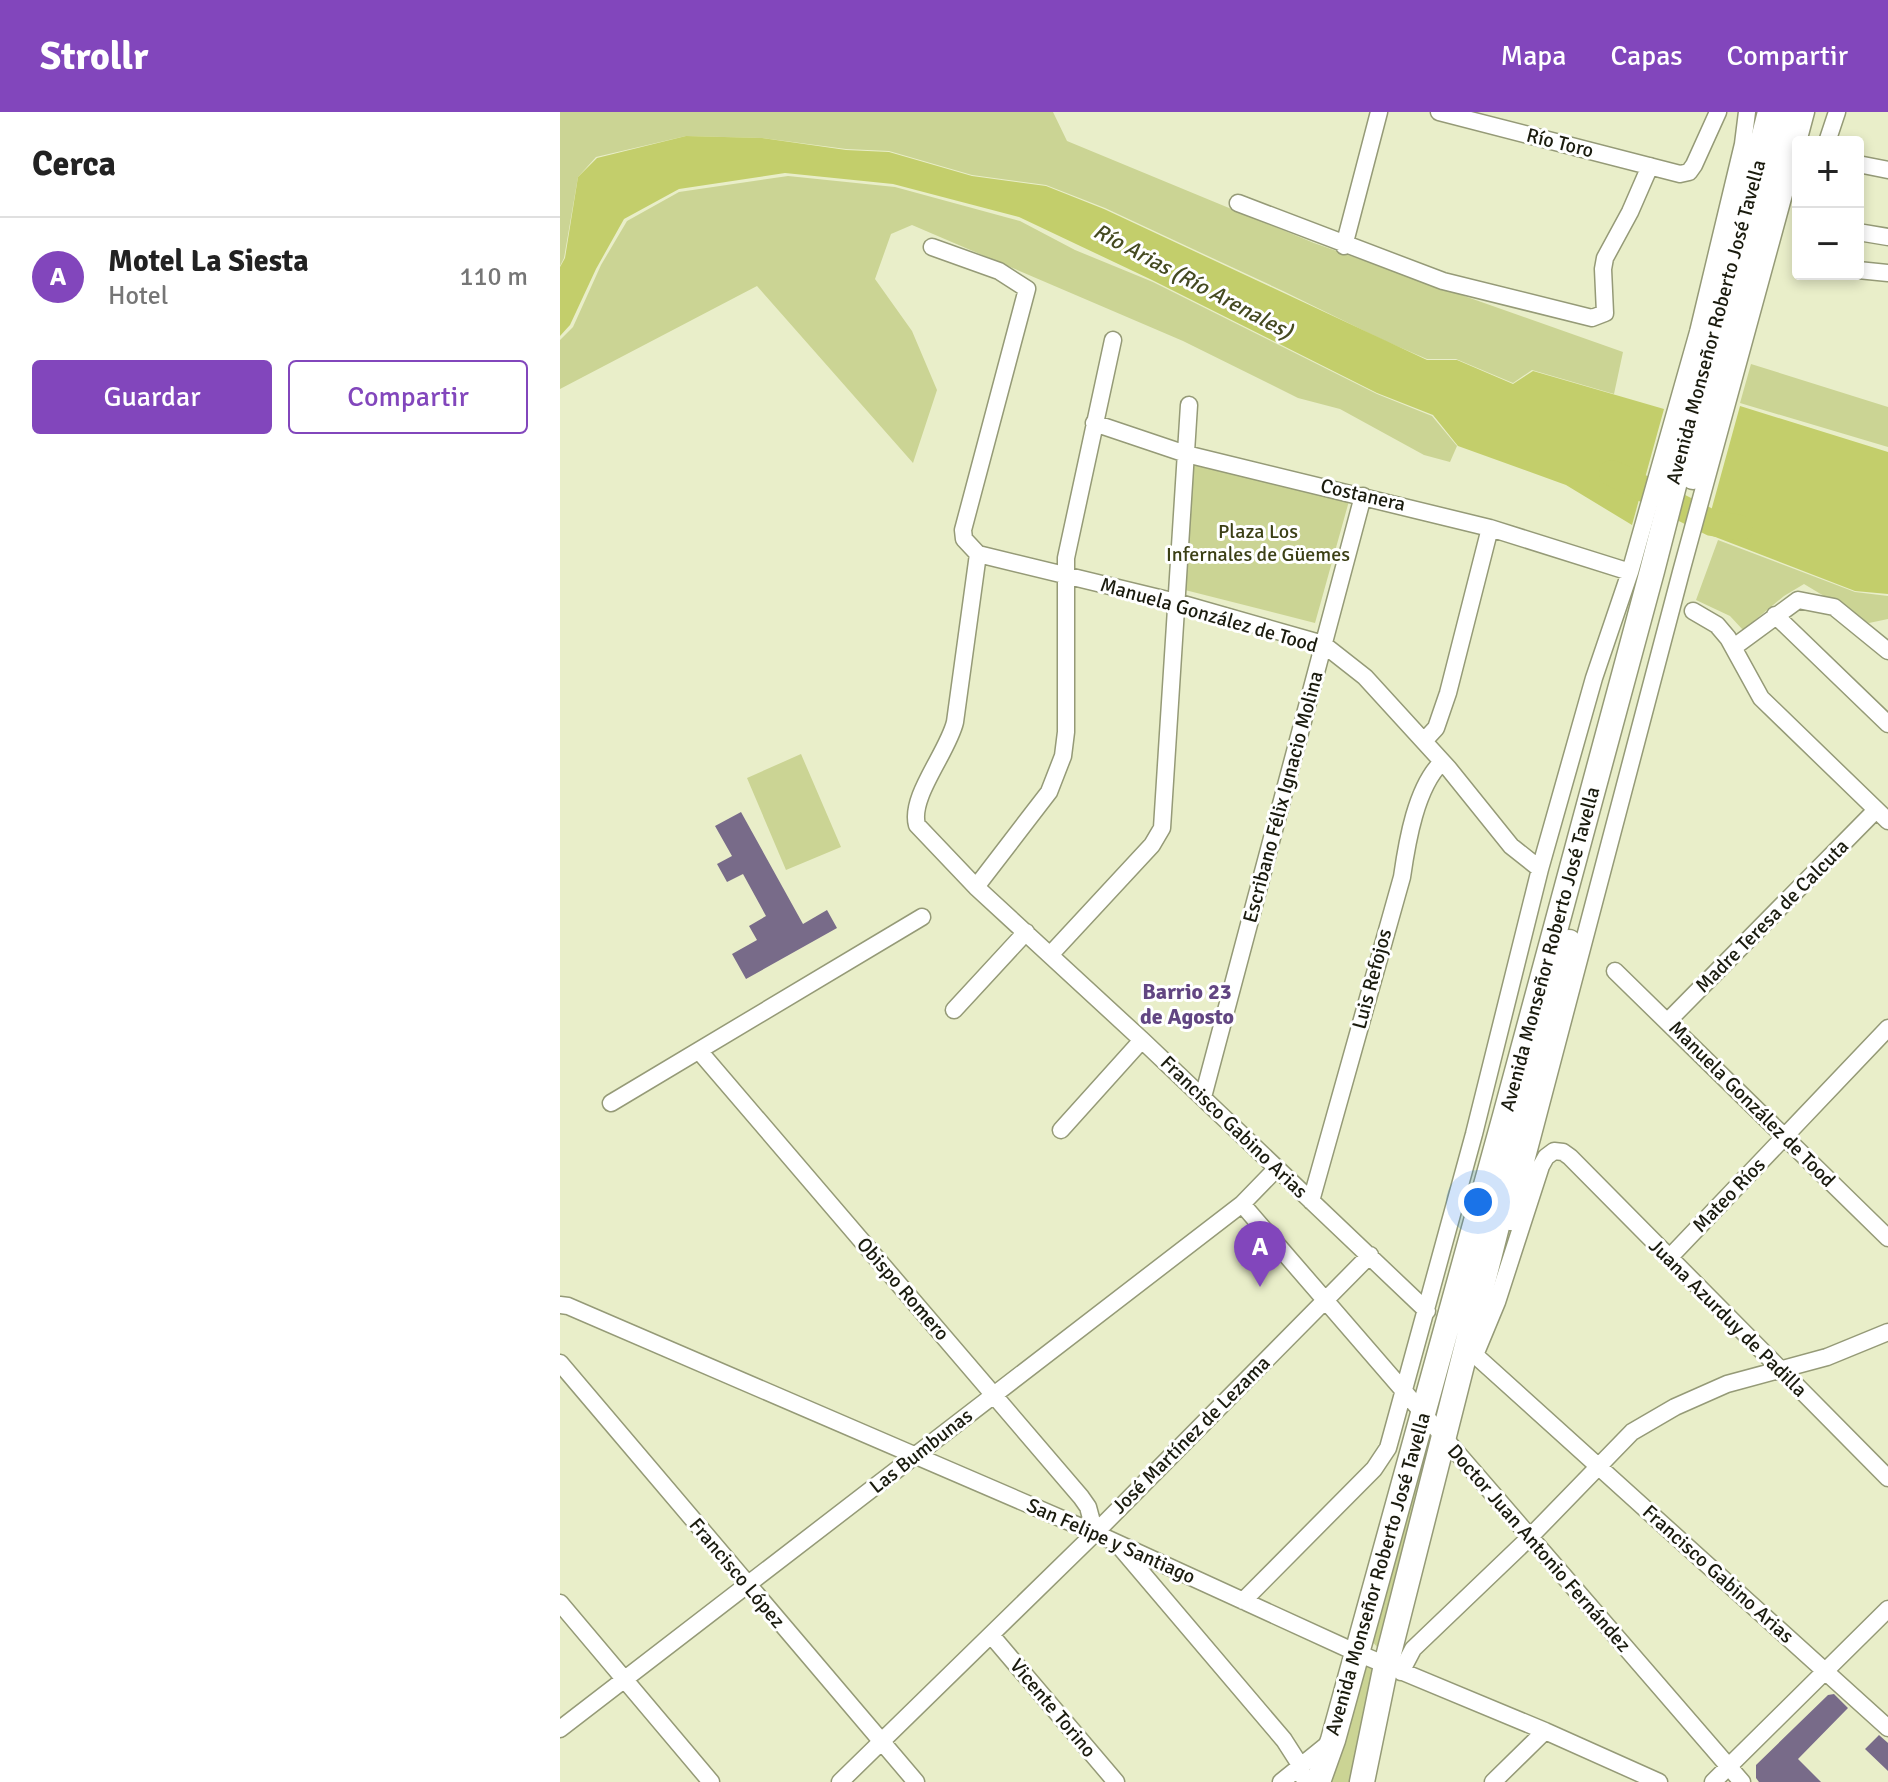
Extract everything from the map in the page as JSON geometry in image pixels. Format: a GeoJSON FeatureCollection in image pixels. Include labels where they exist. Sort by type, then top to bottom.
{"type":"FeatureCollection","features":[{"type":"Feature","properties":{"kind":"highway","name":"Avenida Monseñor Roberto José Tavella"},"geometry":{"type":"LineString","coordinates":[[1720,339],[1770,112]]}},
{"type":"Feature","properties":{"kind":"highway","name":"Avenida Monseñor Roberto José Tavella"},"geometry":{"type":"LineString","coordinates":[[1318,1782],[1333,1740],[1720,339],[1788,112]]}},
{"type":"Feature","properties":{"kind":"highway","name":"Avenida Monseñor Roberto José Tavella"},"geometry":{"type":"LineString","coordinates":[[1362,1782],[1394,1668],[1443,1438],[1658,572]]}},
{"type":"Feature","properties":{"kind":"street"},"geometry":{"type":"LineString","coordinates":[[1344,246],[1379,112]]}},
{"type":"Feature","properties":{"kind":"street","name":"Río Toro"},"geometry":{"type":"LineString","coordinates":[[1439,112],[1680,174],[1689,172],[1694,165],[1718,112]]}},
{"type":"Feature","properties":{"kind":"street"},"geometry":{"type":"LineString","coordinates":[[1720,339],[1747,112]]}},
{"type":"Feature","properties":{"kind":"street"},"geometry":{"type":"LineString","coordinates":[[1800,136],[1806,112]]}},
{"type":"Feature","properties":{"kind":"street"},"geometry":{"type":"LineString","coordinates":[[1829,136],[1837,112]]}},
{"type":"Feature","properties":{"kind":"street"},"geometry":{"type":"LineString","coordinates":[[1443,1438],[1475,1355],[1658,572],[1720,339],[1792,157]]}},
{"type":"Feature","properties":{"kind":"street"},"geometry":{"type":"LineString","coordinates":[[1864,165],[1888,170]]}},
{"type":"Feature","properties":{"kind":"street"},"geometry":{"type":"LineString","coordinates":[[1238,203],[1344,246],[1473,291],[1592,318],[1605,313],[1605,258],[1650,166]]}},
{"type":"Feature","properties":{"kind":"street"},"geometry":{"type":"LineString","coordinates":[[1864,233],[1888,237]]}},
{"type":"Feature","properties":{"kind":"street"},"geometry":{"type":"LineString","coordinates":[[932,247],[999,271],[1027,289],[963,530],[964,539],[978,554]]}},
{"type":"Feature","properties":{"kind":"street"},"geometry":{"type":"LineString","coordinates":[[1864,271],[1888,273]]}},
{"type":"Feature","properties":{"kind":"street"},"geometry":{"type":"LineString","coordinates":[[976,887],[1049,792],[1063,756],[1066,732],[1066,558],[1113,340]]}},
{"type":"Feature","properties":{"kind":"street"},"geometry":{"type":"LineString","coordinates":[[1050,955],[1152,845],[1162,828],[1189,405]]}},
{"type":"Feature","properties":{"kind":"street","name":"Costanera"},"geometry":{"type":"LineString","coordinates":[[1094,423],[1186,454],[1658,572]]}},
{"type":"Feature","properties":{"kind":"street","name":"Escribano Félix Ignacio Molina"},"geometry":{"type":"LineString","coordinates":[[1203,1097],[1363,496]]}},
{"type":"Feature","properties":{"kind":"street"},"geometry":{"type":"LineString","coordinates":[[1424,741],[1436,728],[1448,693],[1490,528]]}},
{"type":"Feature","properties":{"kind":"street","name":"Manuela González de Tood"},"geometry":{"type":"LineString","coordinates":[[978,554],[1176,602],[1323,644],[1365,677],[1424,741],[1511,846],[1540,869]]}},
{"type":"Feature","properties":{"kind":"street","name":"Francisco Gabino Arias"},"geometry":{"type":"LineString","coordinates":[[978,554],[952,733],[916,805],[915,820],[921,832],[1427,1311]]}},
{"type":"Feature","properties":{"kind":"street"},"geometry":{"type":"LineString","coordinates":[[1243,1601],[1382,1460],[1388,1448],[1402,1390],[1427,1311],[1540,869],[1594,678],[1658,572]]}},
{"type":"Feature","properties":{"kind":"street"},"geometry":{"type":"LineString","coordinates":[[1734,647],[1798,600],[1834,607],[1888,651]]}},
{"type":"Feature","properties":{"kind":"street"},"geometry":{"type":"LineString","coordinates":[[1693,611],[1717,625],[1734,647],[1761,698],[1882,816]]}},
{"type":"Feature","properties":{"kind":"street"},"geometry":{"type":"LineString","coordinates":[[1775,615],[1888,724]]}},
{"type":"Feature","properties":{"kind":"street","name":"Luis Refojos"},"geometry":{"type":"LineString","coordinates":[[1311,1201],[1402,877],[1407,841],[1431,772],[1442,762]]}},
{"type":"Feature","properties":{"kind":"street","name":"Madre Teresa de Calcuta"},"geometry":{"type":"LineString","coordinates":[[1668,1021],[1882,816]]}},
{"type":"Feature","properties":{"kind":"street"},"geometry":{"type":"LineString","coordinates":[[611,1103],[922,917]]}},
{"type":"Feature","properties":{"kind":"street"},"geometry":{"type":"LineString","coordinates":[[954,1010],[1026,932]]}},
{"type":"Feature","properties":{"kind":"street","name":"Manuela González de Tood"},"geometry":{"type":"LineString","coordinates":[[1615,971],[1888,1238]]}},
{"type":"Feature","properties":{"kind":"street","name":"Mateo Ríos"},"geometry":{"type":"LineString","coordinates":[[1669,1258],[1888,1028]]}},
{"type":"Feature","properties":{"kind":"street"},"geometry":{"type":"LineString","coordinates":[[1061,1130],[1142,1040]]}},
{"type":"Feature","properties":{"kind":"street","name":"Obispo Romero"},"geometry":{"type":"LineString","coordinates":[[700,1052],[1081,1497],[1088,1507],[1095,1533]]}},
{"type":"Feature","properties":{"kind":"street","name":"Juana Azurduy de Padilla"},"geometry":{"type":"LineString","coordinates":[[1475,1355],[1497,1302],[1541,1166],[1554,1151],[1563,1152],[1888,1478]]}},
{"type":"Feature","properties":{"kind":"street","name":"Las Bumbunas"},"geometry":{"type":"LineString","coordinates":[[560,1729],[1242,1204],[1277,1168]]}},
{"type":"Feature","properties":{"kind":"street","name":"Doctor Juan Antonio Fernández"},"geometry":{"type":"LineString","coordinates":[[1242,1204],[1742,1782]]}},
{"type":"Feature","properties":{"kind":"street","name":"José Martínez de Lezama"},"geometry":{"type":"LineString","coordinates":[[840,1782],[1095,1533],[1370,1255]]}},
{"type":"Feature","properties":{"kind":"street","name":"San Felipe y Santiago"},"geometry":{"type":"LineString","coordinates":[[560,1305],[1117,1542],[1355,1652],[1659,1782]]}},
{"type":"Feature","properties":{"kind":"street"},"geometry":{"type":"LineString","coordinates":[[1394,1668],[1529,1538],[1632,1432],[1675,1407],[1727,1384],[1827,1357],[1888,1332]]}},
{"type":"Feature","properties":{"kind":"street","name":"Francisco Gabino Arias"},"geometry":{"type":"LineString","coordinates":[[1475,1355],[1888,1728]]}},
{"type":"Feature","properties":{"kind":"street","name":"Francisco López"},"geometry":{"type":"LineString","coordinates":[[560,1363],[916,1782]]}},
{"type":"Feature","properties":{"kind":"street"},"geometry":{"type":"LineString","coordinates":[[1117,1542],[1284,1740],[1300,1765],[1305,1782]]}},
{"type":"Feature","properties":{"kind":"street"},"geometry":{"type":"LineString","coordinates":[[560,1603],[711,1782]]}},
{"type":"Feature","properties":{"kind":"street"},"geometry":{"type":"LineString","coordinates":[[1713,1782],[1888,1609]]}},
{"type":"Feature","properties":{"kind":"street","name":"Vicente Torino"},"geometry":{"type":"LineString","coordinates":[[991,1635],[1116,1782]]}},
{"type":"Feature","properties":{"kind":"street"},"geometry":{"type":"LineString","coordinates":[[1493,1782],[1545,1731]]}},
{"type":"Feature","properties":{"kind":"street"},"geometry":{"type":"LineString","coordinates":[[1281,1782],[1333,1740]]}},
{"type":"Feature","properties":{"kind":"green space"},"geometry":{"type":"Polygon","coordinates":[[[560,112],[1053,112],[1067,141],[1314,243],[1623,352],[1614,394],[1532,370],[1513,383],[1456,359],[1427,359],[1105,208],[1046,185],[972,175],[889,151],[762,138],[686,136],[596,157],[578,177],[560,266],[560,112]]]}},
{"type":"Feature","properties":{"kind":"green space"},"geometry":{"type":"Polygon","coordinates":[[[788,176],[895,187],[1020,221],[1075,250],[1153,282],[1377,394],[1432,416],[1457,446],[1450,462],[1424,455],[1340,409],[1298,398],[1183,341],[912,225],[891,234],[875,279],[912,331],[937,390],[913,463],[757,286],[560,389],[560,340],[573,327],[601,265],[627,221],[679,192],[788,176]]]}},
{"type":"Feature","properties":{"kind":"green space"},"geometry":{"type":"Polygon","coordinates":[[[1751,364],[1888,407],[1888,447],[1740,403],[1751,364]]]}},
{"type":"Feature","properties":{"kind":"green space","name":"Plaza Los Infernales de Güemes"},"geometry":{"type":"Polygon","coordinates":[[[1194,459],[1349,501],[1315,623],[1185,590],[1194,459]]]}},
{"type":"Feature","properties":{"kind":"green space"},"geometry":{"type":"Polygon","coordinates":[[[1718,540],[1855,592],[1888,596],[1888,619],[1869,623],[1804,584],[1784,596],[1743,630],[1730,616],[1696,600],[1718,540]]]}},
{"type":"Feature","properties":{"kind":"green space"},"geometry":{"type":"Polygon","coordinates":[[[801,754],[841,847],[786,870],[747,778],[801,754]]]}},
{"type":"Feature","properties":{"kind":"green space"},"geometry":{"type":"Polygon","coordinates":[[[1425,1441],[1432,1441],[1380,1648],[1372,1641],[1425,1441]]]}},
{"type":"Feature","properties":{"kind":"green space"},"geometry":{"type":"Polygon","coordinates":[[[1366,1661],[1378,1664],[1354,1782],[1330,1782],[1366,1661]]]}},
{"type":"Feature","properties":{"kind":"water"},"geometry":{"type":"Polygon","coordinates":[[[686,136],[762,138],[846,150],[889,152],[972,176],[1046,186],[1104,209],[1427,360],[1457,360],[1513,384],[1533,371],[1664,409],[1632,525],[1566,485],[1458,446],[1433,415],[1377,393],[1019,217],[893,184],[785,173],[679,189],[624,219],[570,325],[560,336],[560,267],[565,258],[578,177],[597,158],[686,136]]]}},
{"type":"Feature","properties":{"kind":"water"},"geometry":{"type":"Polygon","coordinates":[[[1740,406],[1888,452],[1888,594],[1855,591],[1705,533],[1740,406]]]}},
{"type":"Feature","properties":{"kind":"building"},"geometry":{"type":"Polygon","coordinates":[[[741,812],[803,924],[827,910],[837,928],[746,979],[732,954],[757,940],[749,926],[766,916],[743,874],[727,882],[717,864],[732,856],[715,826],[741,812]]]}},
{"type":"Feature","properties":{"kind":"building"},"geometry":{"type":"Polygon","coordinates":[[[1834,1694],[1848,1708],[1798,1759],[1821,1782],[1759,1782],[1756,1765],[1828,1695],[1834,1694]]]}},
{"type":"Feature","properties":{"kind":"building"},"geometry":{"type":"Polygon","coordinates":[[[1879,1735],[1888,1743],[1888,1771],[1865,1749],[1879,1735]]]}},
{"type":"Feature","properties":{"kind":"waterway","name":"Río Arias (Río Arenales)"},"geometry":{"type":"LineString","coordinates":[[1612,473],[1712,523],[1740,528]]}},
{"type":"Feature","properties":{"kind":"place","name":"Motel La Siesta"},"geometry":{"type":"Point","coordinates":[1260,1287]}},
{"type":"Feature","properties":{"kind":"district","name":"Barrio 23 de Agosto"},"geometry":{"type":"Point","coordinates":[1187,1004]}}]}
